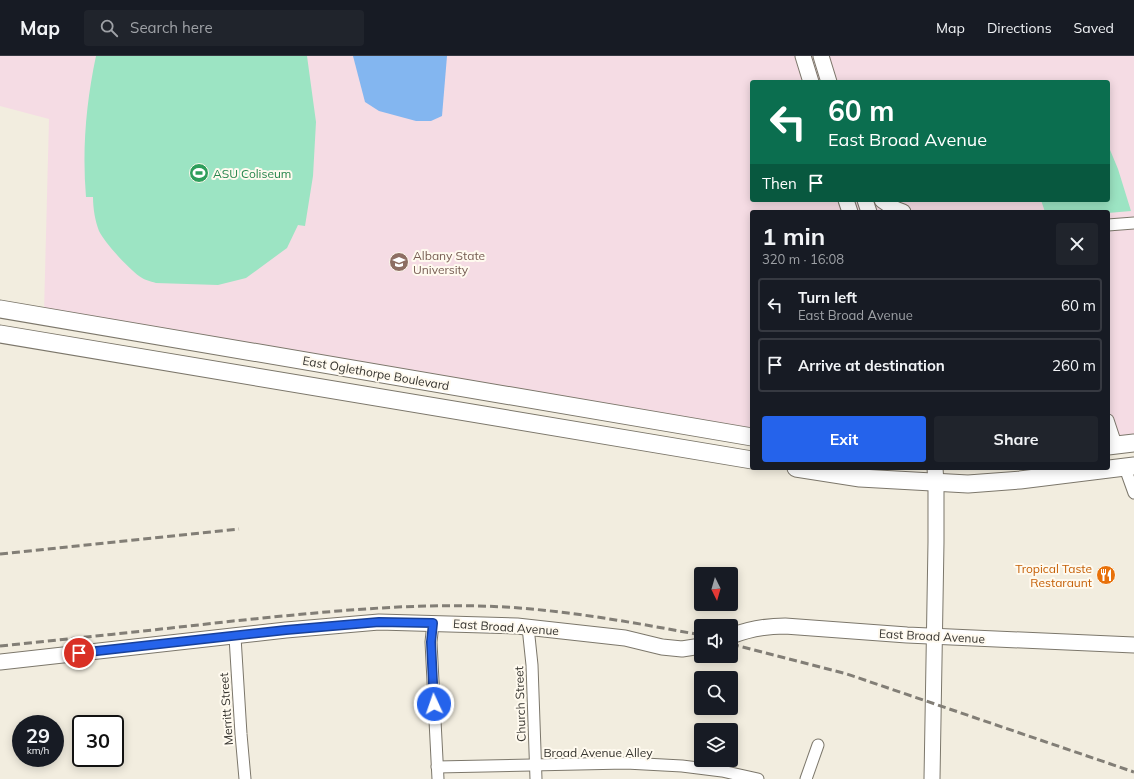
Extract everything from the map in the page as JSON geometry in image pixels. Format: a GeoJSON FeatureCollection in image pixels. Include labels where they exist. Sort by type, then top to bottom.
{"type":"FeatureCollection","features":[{"type":"Feature","properties":{"kind":"main road"},"geometry":{"type":"LineString","coordinates":[[803,56],[810,80]]}},
{"type":"Feature","properties":{"kind":"main road"},"geometry":{"type":"LineString","coordinates":[[821,56],[828,80]]}},
{"type":"Feature","properties":{"kind":"main road"},"geometry":{"type":"LineString","coordinates":[[885,202],[891,207],[899,210]]}},
{"type":"Feature","properties":{"kind":"main road","name":"East Oglethorpe Boulevard"},"geometry":{"type":"LineString","coordinates":[[0,310],[388,374],[554,404],[750,437]]}},
{"type":"Feature","properties":{"kind":"main road","name":"East Oglethorpe Boulevard"},"geometry":{"type":"LineString","coordinates":[[0,334],[750,460]]}},
{"type":"Feature","properties":{"kind":"main road"},"geometry":{"type":"LineString","coordinates":[[1112,445],[1134,443]]}},
{"type":"Feature","properties":{"kind":"main road"},"geometry":{"type":"LineString","coordinates":[[1110,466],[1131,463]]}},
{"type":"Feature","properties":{"kind":"main road"},"geometry":{"type":"LineString","coordinates":[[809,470],[860,478],[936,476],[968,484],[997,482],[1082,470]]}},
{"type":"Feature","properties":{"kind":"main road"},"geometry":{"type":"LineString","coordinates":[[932,779],[936,476]]}},
{"type":"Feature","properties":{"kind":"main road","name":"East Broad Avenue"},"geometry":{"type":"LineString","coordinates":[[0,662],[286,630],[379,622],[528,627],[625,638],[662,647],[682,649],[694,647]]}},
{"type":"Feature","properties":{"kind":"main road","name":"East Broad Avenue"},"geometry":{"type":"LineString","coordinates":[[738,633],[749,629],[769,626],[785,626],[934,637],[1134,645]]}},
{"type":"Feature","properties":{"kind":"street"},"geometry":{"type":"LineString","coordinates":[[1110,225],[1134,223]]}},
{"type":"Feature","properties":{"kind":"street"},"geometry":{"type":"LineString","coordinates":[[1110,432],[1112,445]]}},
{"type":"Feature","properties":{"kind":"street"},"geometry":{"type":"LineString","coordinates":[[1131,463],[1134,493]]}},
{"type":"Feature","properties":{"kind":"street"},"geometry":{"type":"LineString","coordinates":[[433,623],[431,642],[438,779]]}},
{"type":"Feature","properties":{"kind":"street","name":"Church Street"},"geometry":{"type":"LineString","coordinates":[[528,627],[532,665],[536,779]]}},
{"type":"Feature","properties":{"kind":"street","name":"Merritt Street"},"geometry":{"type":"LineString","coordinates":[[234,637],[245,779]]}},
{"type":"Feature","properties":{"kind":"street"},"geometry":{"type":"LineString","coordinates":[[806,779],[818,745]]}},
{"type":"Feature","properties":{"kind":"street","name":"Broad Avenue Alley"},"geometry":{"type":"LineString","coordinates":[[437,767],[626,763],[682,766],[722,771],[758,779]]}},
{"type":"Feature","properties":{"kind":"shaded area","name":"Albany State University"},"geometry":{"type":"Polygon","coordinates":[[[0,56],[1134,56],[1134,438],[1110,441],[1110,210],[750,210],[750,435],[44,312],[49,119],[0,106],[0,56]]]}},
{"type":"Feature","properties":{"kind":"green space","name":"ASU Coliseum"},"geometry":{"type":"Polygon","coordinates":[[[96,56],[307,56],[316,122],[313,176],[305,226],[298,225],[287,248],[246,278],[218,285],[156,283],[141,277],[123,261],[106,242],[99,231],[94,214],[93,197],[86,197],[84,162],[87,109],[96,56]]]}},
{"type":"Feature","properties":{"kind":"green space"},"geometry":{"type":"Polygon","coordinates":[[[1110,150],[1118,169],[1131,211],[1110,213],[1110,210],[1044,210],[1042,202],[1110,202],[1110,150]]]}},
{"type":"Feature","properties":{"kind":"water"},"geometry":{"type":"Polygon","coordinates":[[[353,56],[447,56],[442,116],[431,121],[416,121],[379,111],[365,102],[353,56]]]}},
{"type":"Feature","properties":{"kind":"railway"},"geometry":{"type":"LineString","coordinates":[[0,554],[239,529]]}},
{"type":"Feature","properties":{"kind":"railway"},"geometry":{"type":"LineString","coordinates":[[0,646],[301,614],[436,606],[505,607],[554,611],[694,634]]}},
{"type":"Feature","properties":{"kind":"railway"},"geometry":{"type":"LineString","coordinates":[[738,646],[847,674],[1134,772]]}},
{"type":"Feature","properties":{"kind":"place","name":"ASU Coliseum"},"geometry":{"type":"Point","coordinates":[199,173]}},
{"type":"Feature","properties":{"kind":"place","name":"Albany State University"},"geometry":{"type":"Point","coordinates":[399,262]}},
{"type":"Feature","properties":{"kind":"place","name":"Tropical Taste Restaraunt"},"geometry":{"type":"Point","coordinates":[1106,575]}},
{"type":"Feature","properties":{"kind":"route"},"geometry":{"type":"LineString","coordinates":[[79,653],[234,637],[286,630],[379,622],[433,623],[431,642],[434,704]]}}]}
